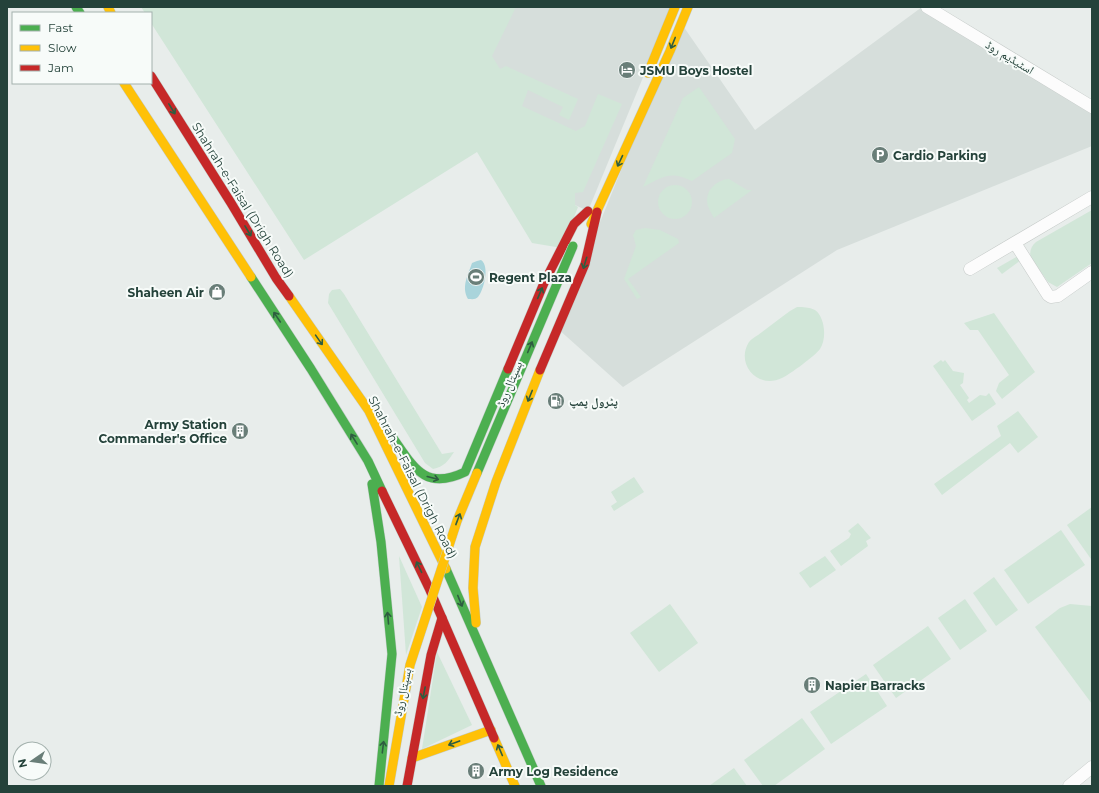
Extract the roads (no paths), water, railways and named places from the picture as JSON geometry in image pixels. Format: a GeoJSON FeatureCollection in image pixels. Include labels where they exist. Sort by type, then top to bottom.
{"type":"FeatureCollection","features":[{"type":"Feature","properties":{"kind":"main road"},"geometry":{"type":"LineString","coordinates":[[643,84],[675,7]]}},
{"type":"Feature","properties":{"kind":"main road","name":"ہسپتال روڈ"},"geometry":{"type":"LineString","coordinates":[[389,786],[410,665],[457,521],[486,450],[592,211],[670,51],[688,7]]}},
{"type":"Feature","properties":{"kind":"main road","name":"Shahrah-e-Faisal (Drigh Road)"},"geometry":{"type":"LineString","coordinates":[[152,78],[276,278],[369,411],[457,592],[479,646],[541,786]]}},
{"type":"Feature","properties":{"kind":"main road"},"geometry":{"type":"LineString","coordinates":[[125,84],[311,369],[368,461],[442,618],[515,786]]}},
{"type":"Feature","properties":{"kind":"main road","name":"ہسپتال روڈ"},"geometry":{"type":"LineString","coordinates":[[592,211],[606,169]]}},
{"type":"Feature","properties":{"kind":"main road"},"geometry":{"type":"LineString","coordinates":[[369,411],[388,428],[406,457],[422,475],[437,480],[455,477],[465,472],[544,283],[574,224],[592,211]]}},
{"type":"Feature","properties":{"kind":"main road"},"geometry":{"type":"LineString","coordinates":[[479,646],[473,588],[475,547],[496,482],[557,328],[585,264],[592,211]]}},
{"type":"Feature","properties":{"kind":"main road","name":"ہسپتال روڈ"},"geometry":{"type":"LineString","coordinates":[[396,786],[416,676],[452,558],[577,246]]}},
{"type":"Feature","properties":{"kind":"main road"},"geometry":{"type":"LineString","coordinates":[[368,461],[381,542],[392,654],[398,663],[379,786]]}},
{"type":"Feature","properties":{"kind":"main road"},"geometry":{"type":"LineString","coordinates":[[407,786],[431,655],[442,618]]}},
{"type":"Feature","properties":{"kind":"main road"},"geometry":{"type":"LineString","coordinates":[[398,663],[431,655]]}},
{"type":"Feature","properties":{"kind":"main road"},"geometry":{"type":"LineString","coordinates":[[412,758],[491,730]]}},
{"type":"Feature","properties":{"kind":"street","name":"اسٹیڈیم روڈ"},"geometry":{"type":"LineString","coordinates":[[927,7],[1092,107]]}},
{"type":"Feature","properties":{"kind":"street"},"geometry":{"type":"LineString","coordinates":[[970,269],[1092,197]]}},
{"type":"Feature","properties":{"kind":"street"},"geometry":{"type":"LineString","coordinates":[[1015,243],[1048,295],[1051,297],[1058,296],[1092,272]]}},
{"type":"Feature","properties":{"kind":"street"},"geometry":{"type":"LineString","coordinates":[[1069,786],[1092,767]]}},
{"type":"Feature","properties":{"kind":"water","name":"Regent Plaza"},"geometry":{"type":"Polygon","coordinates":[[[481,260],[484,263],[486,272],[484,284],[477,298],[468,299],[465,290],[467,276],[472,263],[481,260]]]}},
{"type":"Feature","properties":{"kind":"place","name":"JSMU Boys Hostel"},"geometry":{"type":"Point","coordinates":[627,70]}},
{"type":"Feature","properties":{"kind":"place","name":"Cardio Parking"},"geometry":{"type":"Point","coordinates":[880,155]}},
{"type":"Feature","properties":{"kind":"place","name":"Regent Plaza"},"geometry":{"type":"Point","coordinates":[476,277]}},
{"type":"Feature","properties":{"kind":"place","name":"Shaheen Air"},"geometry":{"type":"Point","coordinates":[217,292]}},
{"type":"Feature","properties":{"kind":"place","name":"پٹرول پمپ"},"geometry":{"type":"Point","coordinates":[556,401]}},
{"type":"Feature","properties":{"kind":"place","name":"Army Station Commander's Office"},"geometry":{"type":"Point","coordinates":[240,431]}},
{"type":"Feature","properties":{"kind":"place","name":"Napier Barracks"},"geometry":{"type":"Point","coordinates":[812,685]}},
{"type":"Feature","properties":{"kind":"place","name":"Army Log Residence"},"geometry":{"type":"Point","coordinates":[476,771]}}]}
